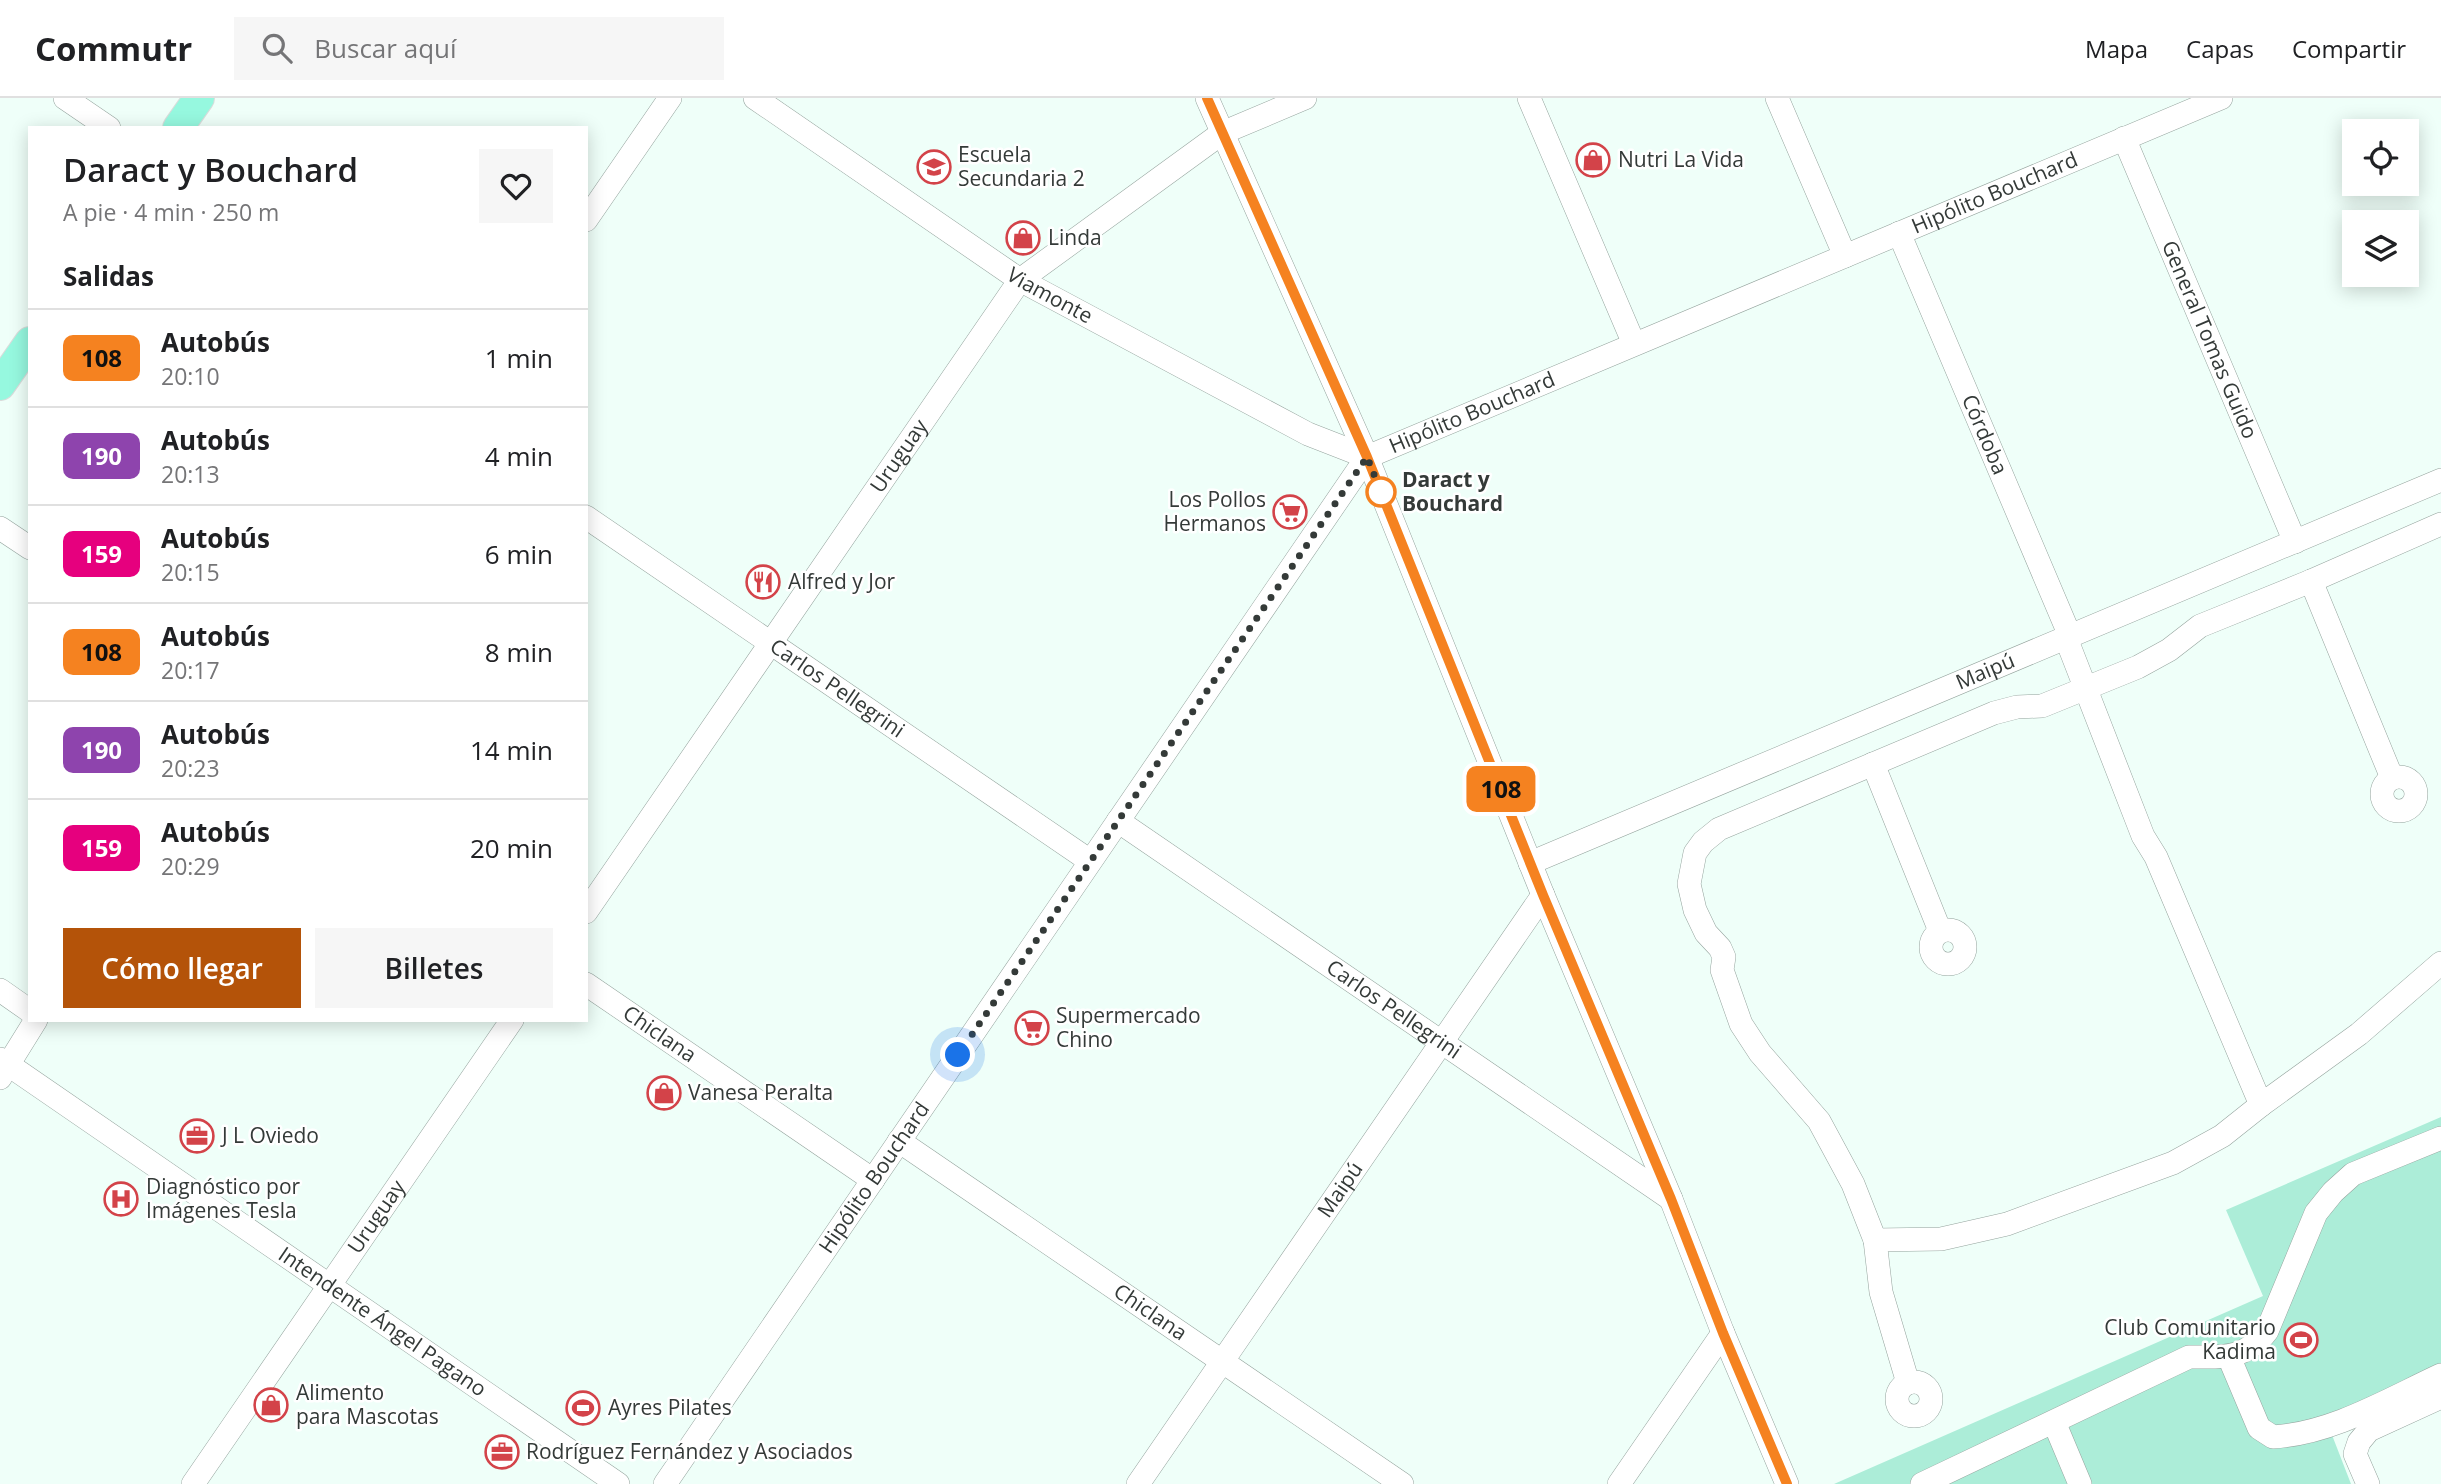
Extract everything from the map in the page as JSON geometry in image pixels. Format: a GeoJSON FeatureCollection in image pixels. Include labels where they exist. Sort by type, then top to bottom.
{"type":"FeatureCollection","features":[{"type":"Feature","properties":{"kind":"main road"},"geometry":{"type":"LineString","coordinates":[[179,126],[199,98]]}},
{"type":"Feature","properties":{"kind":"main road"},"geometry":{"type":"LineString","coordinates":[[0,385],[28,345]]}},
{"type":"Feature","properties":{"kind":"street"},"geometry":{"type":"LineString","coordinates":[[65,98],[106,126]]}},
{"type":"Feature","properties":{"kind":"street"},"geometry":{"type":"LineString","coordinates":[[588,217],[670,98]]}},
{"type":"Feature","properties":{"kind":"street","name":"Viamonte"},"geometry":{"type":"LineString","coordinates":[[755,98],[1020,280],[1308,434],[1367,457]]}},
{"type":"Feature","properties":{"kind":"street"},"geometry":{"type":"LineString","coordinates":[[1207,98],[1367,457],[1543,895],[1787,1484]]}},
{"type":"Feature","properties":{"kind":"street","name":"Uruguay"},"geometry":{"type":"LineString","coordinates":[[588,909],[1020,280],[1222,133],[1305,98]]}},
{"type":"Feature","properties":{"kind":"street"},"geometry":{"type":"LineString","coordinates":[[1529,98],[1634,344]]}},
{"type":"Feature","properties":{"kind":"street"},"geometry":{"type":"LineString","coordinates":[[1777,98],[1844,256]]}},
{"type":"Feature","properties":{"kind":"street","name":"Hipólito Bouchard"},"geometry":{"type":"LineString","coordinates":[[665,1484],[1367,457],[2221,98]]}},
{"type":"Feature","properties":{"kind":"street","name":"General Tomas Guido"},"geometry":{"type":"LineString","coordinates":[[2124,138],[2295,542]]}},
{"type":"Feature","properties":{"kind":"street","name":"Córdoba"},"geometry":{"type":"LineString","coordinates":[[1899,233],[2068,637],[2143,836],[2156,857],[2261,1105]]}},
{"type":"Feature","properties":{"kind":"street","name":"Maipú"},"geometry":{"type":"LineString","coordinates":[[1530,863],[2441,480]]}},
{"type":"Feature","properties":{"kind":"street","name":"Carlos Pellegrini"},"geometry":{"type":"LineString","coordinates":[[588,518],[1090,861]]}},
{"type":"Feature","properties":{"kind":"street"},"geometry":{"type":"LineString","coordinates":[[1908,1382],[1881,1292],[1875,1240],[1853,1184],[1819,1121],[1760,1053],[1741,1024],[1722,970],[1724,957],[1720,948],[1706,933],[1695,910],[1689,884],[1695,853],[1703,842],[1719,829],[1994,713],[2017,707],[2042,706],[2138,667],[2169,650],[2200,626],[2441,524]]}},
{"type":"Feature","properties":{"kind":"street"},"geometry":{"type":"LineString","coordinates":[[0,528],[28,547]]}},
{"type":"Feature","properties":{"kind":"street"},"geometry":{"type":"LineString","coordinates":[[2311,581],[2392,778]]}},
{"type":"Feature","properties":{"kind":"street"},"geometry":{"type":"LineString","coordinates":[[1873,764],[1940,931]]}},
{"type":"Feature","properties":{"kind":"street","name":"Carlos Pellegrini"},"geometry":{"type":"LineString","coordinates":[[1118,821],[1671,1199]]}},
{"type":"Feature","properties":{"kind":"street","name":"Maipú"},"geometry":{"type":"LineString","coordinates":[[1138,1484],[1543,895]]}},
{"type":"Feature","properties":{"kind":"street"},"geometry":{"type":"LineString","coordinates":[[1875,1240],[1941,1239],[2007,1224],[2173,1163],[2222,1136],[2359,1034],[2441,963]]}},
{"type":"Feature","properties":{"kind":"street","name":"Chiclana"},"geometry":{"type":"LineString","coordinates":[[588,985],[873,1180]]}},
{"type":"Feature","properties":{"kind":"street"},"geometry":{"type":"LineString","coordinates":[[0,990],[28,1010]]}},
{"type":"Feature","properties":{"kind":"street"},"geometry":{"type":"LineString","coordinates":[[3,1068],[35,1022]]}},
{"type":"Feature","properties":{"kind":"street","name":"Uruguay"},"geometry":{"type":"LineString","coordinates":[[193,1484],[511,1022]]}},
{"type":"Feature","properties":{"kind":"street","name":"Intendente Ángel Pagano"},"geometry":{"type":"LineString","coordinates":[[3,1068],[330,1284],[618,1484]]}},
{"type":"Feature","properties":{"kind":"street"},"geometry":{"type":"LineString","coordinates":[[1922,1484],[2189,1357],[2229,1357],[2242,1353],[2260,1341],[2267,1331],[2316,1213],[2333,1192],[2353,1174],[2441,1138]]}},
{"type":"Feature","properties":{"kind":"street","name":"Chiclana"},"geometry":{"type":"LineString","coordinates":[[899,1141],[1402,1484]]}},
{"type":"Feature","properties":{"kind":"street"},"geometry":{"type":"LineString","coordinates":[[1619,1484],[1723,1333]]}},
{"type":"Feature","properties":{"kind":"street"},"geometry":{"type":"LineString","coordinates":[[2229,1357],[2259,1428],[2273,1437],[2297,1436],[2328,1428],[2441,1375]]}},
{"type":"Feature","properties":{"kind":"street"},"geometry":{"type":"LineString","coordinates":[[2368,1484],[2355,1454],[2359,1442],[2369,1430],[2441,1397]]}},
{"type":"Feature","properties":{"kind":"street"},"geometry":{"type":"LineString","coordinates":[[2054,1422],[2080,1484]]}},
{"type":"Feature","properties":{"kind":"green space","name":"Club Comunitario Kadima"},"geometry":{"type":"Polygon","coordinates":[[[2441,1117],[2441,1385],[2332,1435],[2351,1484],[1834,1484],[2263,1296],[2226,1210],[2441,1117]]]}},
{"type":"Feature","properties":{"kind":"bus line","name":"108"},"geometry":{"type":"LineString","coordinates":[[1207,98],[1367,457],[1543,895],[1787,1484]]}},
{"type":"Feature","properties":{"kind":"place","name":"Nutri La Vida"},"geometry":{"type":"Point","coordinates":[1593,160]}},
{"type":"Feature","properties":{"kind":"place","name":"Escuela Secundaria 2"},"geometry":{"type":"Point","coordinates":[934,167]}},
{"type":"Feature","properties":{"kind":"place","name":"Linda"},"geometry":{"type":"Point","coordinates":[1023,238]}},
{"type":"Feature","properties":{"kind":"place","name":"Daract y Bouchard"},"geometry":{"type":"Point","coordinates":[1381,492]}},
{"type":"Feature","properties":{"kind":"place","name":"Los Pollos Hermanos"},"geometry":{"type":"Point","coordinates":[1290,512]}},
{"type":"Feature","properties":{"kind":"place","name":"Alfred y Jor"},"geometry":{"type":"Point","coordinates":[763,582]}},
{"type":"Feature","properties":{"kind":"place","name":"Supermercado Chino"},"geometry":{"type":"Point","coordinates":[1032,1028]}},
{"type":"Feature","properties":{"kind":"place","name":"Vanesa Peralta"},"geometry":{"type":"Point","coordinates":[664,1093]}},
{"type":"Feature","properties":{"kind":"place","name":"J L Oviedo"},"geometry":{"type":"Point","coordinates":[197,1136]}},
{"type":"Feature","properties":{"kind":"place","name":"Diagnóstico por Imágenes Tesla"},"geometry":{"type":"Point","coordinates":[121,1199]}},
{"type":"Feature","properties":{"kind":"place","name":"Club Comunitario Kadima"},"geometry":{"type":"Point","coordinates":[2301,1340]}},
{"type":"Feature","properties":{"kind":"place","name":"Alimento para Mascotas"},"geometry":{"type":"Point","coordinates":[271,1405]}},
{"type":"Feature","properties":{"kind":"place","name":"Ayres Pilates"},"geometry":{"type":"Point","coordinates":[583,1408]}},
{"type":"Feature","properties":{"kind":"place","name":"Rodríguez Fernández y Asociados"},"geometry":{"type":"Point","coordinates":[502,1452]}},
{"type":"Feature","properties":{"kind":"route"},"geometry":{"type":"LineString","coordinates":[[958,1055],[1367,457],[1381,492]]}}]}
